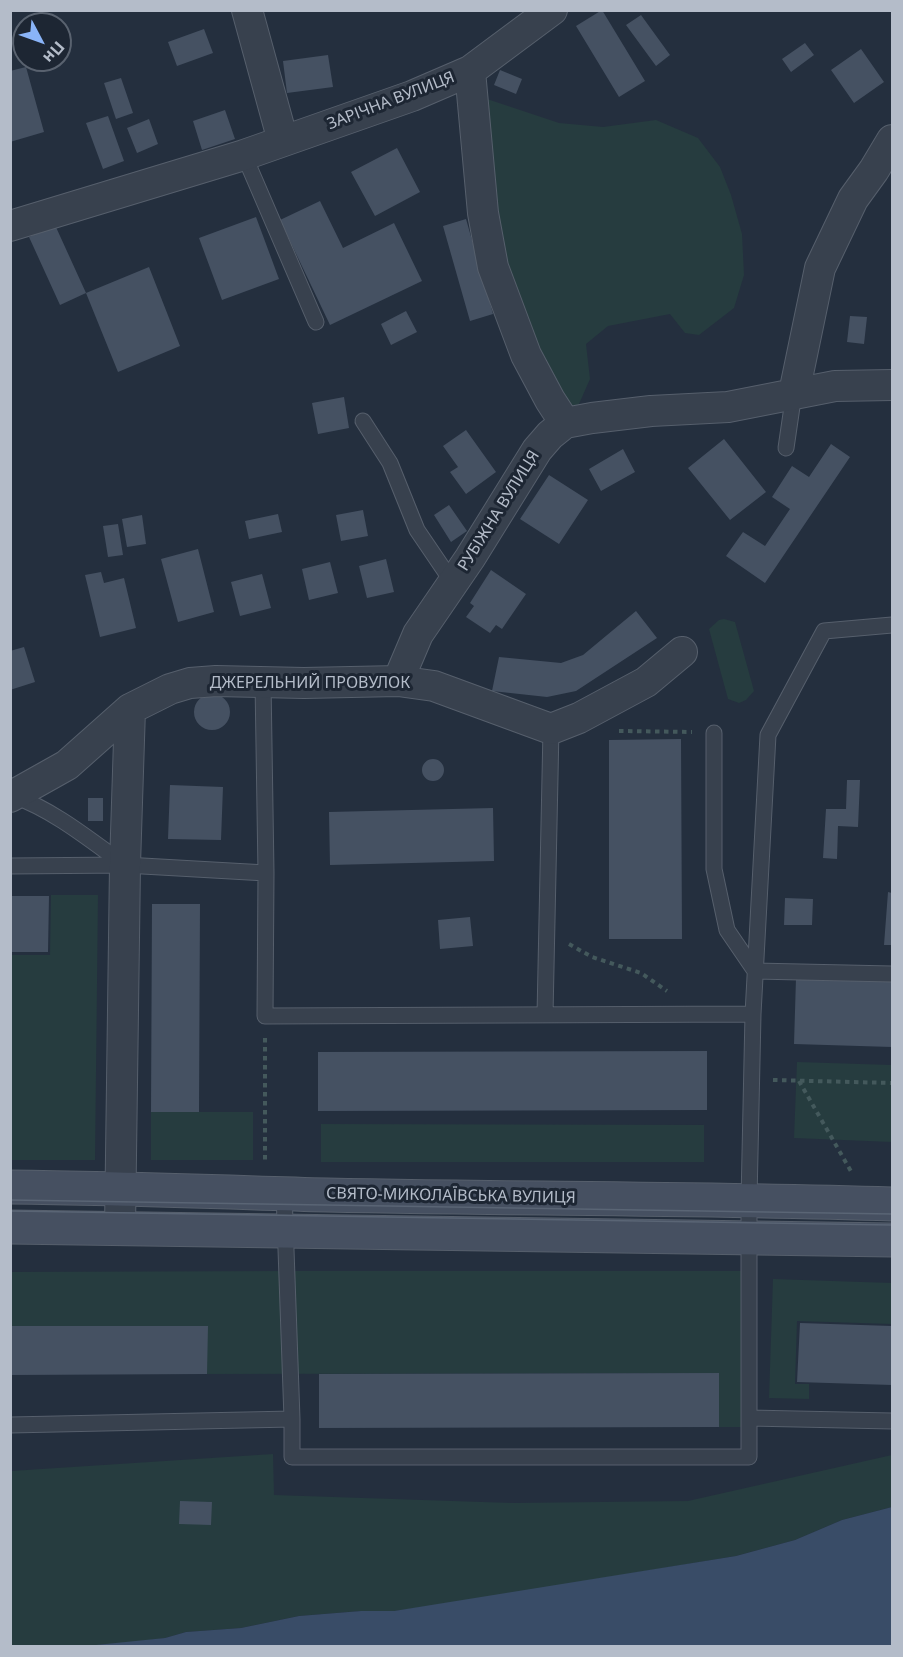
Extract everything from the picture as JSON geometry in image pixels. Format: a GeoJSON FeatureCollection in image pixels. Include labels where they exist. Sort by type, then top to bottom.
{"type":"FeatureCollection","features":[{"type":"Feature","properties":{"kind":"main road","name":"СВЯТО-МИКОЛАЇВСЬКА ВУЛИЦЯ"},"geometry":{"type":"LineString","coordinates":[[10,1187],[892,1204]]}},
{"type":"Feature","properties":{"kind":"main road"},"geometry":{"type":"LineString","coordinates":[[10,1227],[892,1240]]}},
{"type":"Feature","properties":{"kind":"street"},"geometry":{"type":"LineString","coordinates":[[247,10],[283,141]]}},
{"type":"Feature","properties":{"kind":"street","name":"ЗАРІЧНА ВУЛИЦЯ"},"geometry":{"type":"LineString","coordinates":[[10,226],[244,155],[412,96],[470,71],[552,10]]}},
{"type":"Feature","properties":{"kind":"street"},"geometry":{"type":"LineString","coordinates":[[470,71],[483,213],[494,267],[526,355],[550,400],[566,423],[651,411],[728,407],[835,386],[892,386]]}},
{"type":"Feature","properties":{"kind":"street"},"geometry":{"type":"LineString","coordinates":[[794,393],[820,268],[853,199],[892,140]]}},
{"type":"Feature","properties":{"kind":"street","name":"РУБІЖНА ВУЛИЦЯ"},"geometry":{"type":"LineString","coordinates":[[398,681],[418,634],[537,450],[550,435],[566,423]]}},
{"type":"Feature","properties":{"kind":"street"},"geometry":{"type":"LineString","coordinates":[[550,729],[579,718],[646,682],[682,652]]}},
{"type":"Feature","properties":{"kind":"street","name":"ДЖЕРЕЛЬНИЙ ПРОВУЛОК"},"geometry":{"type":"LineString","coordinates":[[12,796],[67,765],[130,710],[170,689],[190,683],[398,681],[434,686],[550,729]]}},
{"type":"Feature","properties":{"kind":"street"},"geometry":{"type":"LineString","coordinates":[[120,1228],[125,865],[130,710]]}},
{"type":"Feature","properties":{"kind":"lane"},"geometry":{"type":"LineString","coordinates":[[244,155],[316,322]]}},
{"type":"Feature","properties":{"kind":"lane"},"geometry":{"type":"LineString","coordinates":[[786,448],[794,393]]}},
{"type":"Feature","properties":{"kind":"lane"},"geometry":{"type":"LineString","coordinates":[[363,421],[390,463],[417,530],[453,583]]}},
{"type":"Feature","properties":{"kind":"lane"},"geometry":{"type":"LineString","coordinates":[[274,1193],[285,1231],[292,1457],[749,1457],[749,1200],[753,1014],[768,735],[824,631],[892,625]]}},
{"type":"Feature","properties":{"kind":"lane"},"geometry":{"type":"LineString","coordinates":[[263,682],[266,873],[265,1016],[753,1014]]}},
{"type":"Feature","properties":{"kind":"lane"},"geometry":{"type":"LineString","coordinates":[[545,1015],[550,729]]}},
{"type":"Feature","properties":{"kind":"lane"},"geometry":{"type":"LineString","coordinates":[[714,733],[714,869],[727,930],[755,971]]}},
{"type":"Feature","properties":{"kind":"lane"},"geometry":{"type":"LineString","coordinates":[[12,796],[33,803],[78,831],[125,865]]}},
{"type":"Feature","properties":{"kind":"lane"},"geometry":{"type":"LineString","coordinates":[[10,866],[125,865],[266,873]]}},
{"type":"Feature","properties":{"kind":"lane"},"geometry":{"type":"LineString","coordinates":[[755,971],[892,974]]}},
{"type":"Feature","properties":{"kind":"lane"},"geometry":{"type":"LineString","coordinates":[[749,1418],[892,1421]]}},
{"type":"Feature","properties":{"kind":"lane"},"geometry":{"type":"LineString","coordinates":[[10,1425],[292,1419]]}},
{"type":"Feature","properties":{"kind":"path"},"geometry":{"type":"LineString","coordinates":[[611,731],[714,733]]}},
{"type":"Feature","properties":{"kind":"path"},"geometry":{"type":"LineString","coordinates":[[547,932],[592,957],[641,973],[700,1014]]}},
{"type":"Feature","properties":{"kind":"path"},"geometry":{"type":"LineString","coordinates":[[265,1016],[274,1193]]}},
{"type":"Feature","properties":{"kind":"path"},"geometry":{"type":"LineString","coordinates":[[752,1080],[892,1083]]}},
{"type":"Feature","properties":{"kind":"path"},"geometry":{"type":"LineString","coordinates":[[799,1081],[854,1177]]}},
{"type":"Feature","properties":{"kind":"green space"},"geometry":{"type":"Polygon","coordinates":[[[472,94],[559,123],[603,127],[656,120],[698,138],[720,167],[742,234],[744,275],[734,308],[699,335],[685,333],[670,314],[608,326],[586,344],[590,379],[579,404],[566,411],[526,355],[472,94]]]}},
{"type":"Feature","properties":{"kind":"green space"},"geometry":{"type":"Polygon","coordinates":[[[719,620],[735,622],[754,691],[746,700],[739,703],[728,699],[709,629],[719,620]]]}},
{"type":"Feature","properties":{"kind":"green space"},"geometry":{"type":"Polygon","coordinates":[[[51,895],[98,895],[95,1160],[11,1160],[11,955],[50,955],[51,895]]]}},
{"type":"Feature","properties":{"kind":"green space"},"geometry":{"type":"Polygon","coordinates":[[[797,1062],[892,1065],[892,1142],[794,1138],[797,1062]]]}},
{"type":"Feature","properties":{"kind":"green space"},"geometry":{"type":"Polygon","coordinates":[[[151,1112],[253,1112],[253,1160],[151,1160],[151,1112]]]}},
{"type":"Feature","properties":{"kind":"green space"},"geometry":{"type":"Polygon","coordinates":[[[321,1124],[704,1125],[704,1162],[321,1162],[321,1124]]]}},
{"type":"Feature","properties":{"kind":"green space"},"geometry":{"type":"Polygon","coordinates":[[[744,1271],[744,1427],[719,1427],[719,1373],[207,1374],[207,1326],[11,1326],[10,1272],[744,1271]]]}},
{"type":"Feature","properties":{"kind":"green space"},"geometry":{"type":"Polygon","coordinates":[[[773,1279],[892,1283],[892,1324],[797,1321],[795,1384],[809,1384],[809,1399],[769,1398],[773,1279]]]}},
{"type":"Feature","properties":{"kind":"green space"},"geometry":{"type":"Polygon","coordinates":[[[273,1454],[274,1495],[512,1503],[688,1501],[892,1455],[892,1507],[842,1520],[795,1540],[736,1556],[447,1604],[394,1611],[299,1616],[241,1628],[186,1632],[137,1642],[86,1646],[11,1646],[11,1471],[273,1454]]]}},
{"type":"Feature","properties":{"kind":"water"},"geometry":{"type":"Polygon","coordinates":[[[892,1507],[892,1646],[86,1646],[165,1638],[186,1632],[241,1628],[299,1616],[394,1611],[736,1556],[795,1540],[842,1520],[892,1507]]]}},
{"type":"Feature","properties":{"kind":"building"},"geometry":{"type":"Polygon","coordinates":[[[602,10],[645,81],[619,97],[576,26],[602,10]]]}},
{"type":"Feature","properties":{"kind":"building"},"geometry":{"type":"Polygon","coordinates":[[[641,15],[670,55],[656,66],[626,25],[641,15]]]}},
{"type":"Feature","properties":{"kind":"building"},"geometry":{"type":"Polygon","coordinates":[[[204,29],[213,53],[177,66],[168,42],[204,29]]]}},
{"type":"Feature","properties":{"kind":"building"},"geometry":{"type":"Polygon","coordinates":[[[805,43],[814,55],[791,72],[782,59],[805,43]]]}},
{"type":"Feature","properties":{"kind":"building"},"geometry":{"type":"Polygon","coordinates":[[[861,49],[884,82],[854,103],[831,70],[861,49]]]}},
{"type":"Feature","properties":{"kind":"building"},"geometry":{"type":"Polygon","coordinates":[[[328,55],[333,87],[287,93],[283,61],[328,55]]]}},
{"type":"Feature","properties":{"kind":"building"},"geometry":{"type":"Polygon","coordinates":[[[500,70],[522,79],[516,94],[494,85],[500,70]]]}},
{"type":"Feature","properties":{"kind":"building"},"geometry":{"type":"Polygon","coordinates":[[[10,71],[27,72],[44,132],[10,142],[10,71]]]}},
{"type":"Feature","properties":{"kind":"building"},"geometry":{"type":"Polygon","coordinates":[[[121,78],[133,113],[116,119],[104,83],[121,78]]]}},
{"type":"Feature","properties":{"kind":"building"},"geometry":{"type":"Polygon","coordinates":[[[225,110],[235,139],[202,150],[193,121],[225,110]]]}},
{"type":"Feature","properties":{"kind":"building"},"geometry":{"type":"Polygon","coordinates":[[[108,116],[124,161],[103,169],[86,123],[108,116]]]}},
{"type":"Feature","properties":{"kind":"building"},"geometry":{"type":"Polygon","coordinates":[[[149,119],[158,144],[137,153],[127,128],[149,119]]]}},
{"type":"Feature","properties":{"kind":"building"},"geometry":{"type":"Polygon","coordinates":[[[397,148],[420,192],[375,216],[351,172],[397,148]]]}},
{"type":"Feature","properties":{"kind":"building"},"geometry":{"type":"Polygon","coordinates":[[[320,201],[343,248],[394,223],[422,281],[330,325],[280,220],[320,201]]]}},
{"type":"Feature","properties":{"kind":"building"},"geometry":{"type":"Polygon","coordinates":[[[256,217],[279,279],[222,300],[199,238],[256,217]]]}},
{"type":"Feature","properties":{"kind":"building"},"geometry":{"type":"Polygon","coordinates":[[[466,219],[493,314],[470,321],[443,226],[466,219]]]}},
{"type":"Feature","properties":{"kind":"building"},"geometry":{"type":"Polygon","coordinates":[[[55,225],[86,293],[60,305],[29,237],[55,225]]]}},
{"type":"Feature","properties":{"kind":"building"},"geometry":{"type":"Polygon","coordinates":[[[149,267],[180,346],[118,372],[86,293],[149,267]]]}},
{"type":"Feature","properties":{"kind":"building"},"geometry":{"type":"Polygon","coordinates":[[[406,311],[417,332],[391,345],[381,324],[406,311]]]}},
{"type":"Feature","properties":{"kind":"building"},"geometry":{"type":"Polygon","coordinates":[[[850,316],[867,317],[864,344],[847,342],[850,316]]]}},
{"type":"Feature","properties":{"kind":"building"},"geometry":{"type":"Polygon","coordinates":[[[344,397],[349,428],[318,434],[312,403],[344,397]]]}},
{"type":"Feature","properties":{"kind":"building"},"geometry":{"type":"Polygon","coordinates":[[[466,430],[496,472],[466,494],[450,472],[458,467],[443,446],[466,430]]]}},
{"type":"Feature","properties":{"kind":"building"},"geometry":{"type":"Polygon","coordinates":[[[724,439],[766,492],[730,520],[688,468],[724,439]]]}},
{"type":"Feature","properties":{"kind":"building"},"geometry":{"type":"Polygon","coordinates":[[[831,444],[850,457],[765,583],[726,556],[743,532],[765,546],[790,509],[772,497],[792,466],[809,477],[831,444]]]}},
{"type":"Feature","properties":{"kind":"building"},"geometry":{"type":"Polygon","coordinates":[[[623,449],[635,472],[601,491],[589,469],[623,449]]]}},
{"type":"Feature","properties":{"kind":"building"},"geometry":{"type":"Polygon","coordinates":[[[549,475],[588,500],[559,544],[520,519],[549,475]]]}},
{"type":"Feature","properties":{"kind":"building"},"geometry":{"type":"Polygon","coordinates":[[[449,505],[467,531],[451,542],[434,515],[449,505]]]}},
{"type":"Feature","properties":{"kind":"building"},"geometry":{"type":"Polygon","coordinates":[[[363,510],[368,536],[341,541],[336,515],[363,510]]]}},
{"type":"Feature","properties":{"kind":"building"},"geometry":{"type":"Polygon","coordinates":[[[278,514],[282,532],[249,539],[245,521],[278,514]]]}},
{"type":"Feature","properties":{"kind":"building"},"geometry":{"type":"Polygon","coordinates":[[[142,515],[146,544],[127,547],[122,519],[142,515]]]}},
{"type":"Feature","properties":{"kind":"building"},"geometry":{"type":"Polygon","coordinates":[[[118,524],[123,555],[108,557],[103,526],[118,524]]]}},
{"type":"Feature","properties":{"kind":"building"},"geometry":{"type":"Polygon","coordinates":[[[198,549],[214,612],[178,622],[161,559],[198,549]]]}},
{"type":"Feature","properties":{"kind":"building"},"geometry":{"type":"Polygon","coordinates":[[[386,559],[394,592],[367,598],[359,566],[386,559]]]}},
{"type":"Feature","properties":{"kind":"building"},"geometry":{"type":"Polygon","coordinates":[[[330,562],[338,593],[309,600],[302,569],[330,562]]]}},
{"type":"Feature","properties":{"kind":"building"},"geometry":{"type":"Polygon","coordinates":[[[491,570],[526,594],[502,629],[496,625],[490,633],[466,617],[474,606],[470,603],[491,570]]]}},
{"type":"Feature","properties":{"kind":"building"},"geometry":{"type":"Polygon","coordinates":[[[101,572],[104,583],[124,578],[136,628],[100,637],[85,575],[101,572]]]}},
{"type":"Feature","properties":{"kind":"building"},"geometry":{"type":"Polygon","coordinates":[[[262,574],[271,608],[240,616],[231,582],[262,574]]]}},
{"type":"Feature","properties":{"kind":"building"},"geometry":{"type":"Polygon","coordinates":[[[636,611],[657,638],[576,691],[547,697],[492,691],[499,657],[561,663],[583,655],[636,611]]]}},
{"type":"Feature","properties":{"kind":"building"},"geometry":{"type":"Polygon","coordinates":[[[24,647],[35,682],[10,690],[10,651],[24,647]]]}},
{"type":"Feature","properties":{"kind":"building"},"geometry":{"type":"Polygon","coordinates":[[[212,694],[225,699],[230,712],[225,725],[212,730],[199,725],[194,712],[199,699],[212,694]]]}},
{"type":"Feature","properties":{"kind":"building"},"geometry":{"type":"Polygon","coordinates":[[[681,739],[682,939],[609,939],[609,740],[681,739]]]}},
{"type":"Feature","properties":{"kind":"building"},"geometry":{"type":"Polygon","coordinates":[[[433,759],[441,762],[444,770],[441,778],[433,781],[425,778],[422,770],[425,762],[433,759]]]}},
{"type":"Feature","properties":{"kind":"building"},"geometry":{"type":"Polygon","coordinates":[[[847,780],[860,780],[858,827],[838,826],[837,859],[823,858],[826,809],[846,809],[847,780]]]}},
{"type":"Feature","properties":{"kind":"building"},"geometry":{"type":"Polygon","coordinates":[[[170,785],[223,787],[221,840],[168,839],[170,785]]]}},
{"type":"Feature","properties":{"kind":"building"},"geometry":{"type":"Polygon","coordinates":[[[88,798],[103,798],[103,821],[88,821],[88,798]]]}},
{"type":"Feature","properties":{"kind":"building"},"geometry":{"type":"Polygon","coordinates":[[[493,808],[494,861],[330,865],[329,812],[493,808]]]}},
{"type":"Feature","properties":{"kind":"building"},"geometry":{"type":"Polygon","coordinates":[[[888,892],[892,893],[892,945],[884,945],[888,892]]]}},
{"type":"Feature","properties":{"kind":"building"},"geometry":{"type":"Polygon","coordinates":[[[10,896],[49,896],[48,952],[10,952],[10,896]]]}},
{"type":"Feature","properties":{"kind":"building"},"geometry":{"type":"Polygon","coordinates":[[[785,898],[813,899],[812,925],[784,925],[785,898]]]}},
{"type":"Feature","properties":{"kind":"building"},"geometry":{"type":"Polygon","coordinates":[[[152,904],[200,904],[199,1112],[151,1112],[152,904]]]}},
{"type":"Feature","properties":{"kind":"building"},"geometry":{"type":"Polygon","coordinates":[[[470,917],[473,946],[440,949],[438,920],[470,917]]]}},
{"type":"Feature","properties":{"kind":"building"},"geometry":{"type":"Polygon","coordinates":[[[796,978],[892,981],[892,1047],[794,1044],[796,978]]]}},
{"type":"Feature","properties":{"kind":"building"},"geometry":{"type":"Polygon","coordinates":[[[707,1051],[707,1110],[318,1111],[318,1052],[707,1051]]]}},
{"type":"Feature","properties":{"kind":"building"},"geometry":{"type":"Polygon","coordinates":[[[800,1323],[892,1326],[892,1385],[797,1382],[800,1323]]]}},
{"type":"Feature","properties":{"kind":"building"},"geometry":{"type":"Polygon","coordinates":[[[10,1326],[208,1326],[207,1374],[10,1375],[10,1326]]]}},
{"type":"Feature","properties":{"kind":"building"},"geometry":{"type":"Polygon","coordinates":[[[719,1373],[719,1427],[319,1428],[319,1374],[719,1373]]]}},
{"type":"Feature","properties":{"kind":"building"},"geometry":{"type":"Polygon","coordinates":[[[180,1501],[212,1502],[211,1525],[179,1524],[180,1501]]]}},
{"type":"Feature","properties":{"kind":"tram line"},"geometry":{"type":"LineString","coordinates":[[10,1200],[892,1214]]}},
{"type":"Feature","properties":{"kind":"tram line"},"geometry":{"type":"LineString","coordinates":[[10,1211],[892,1225]]}}]}
